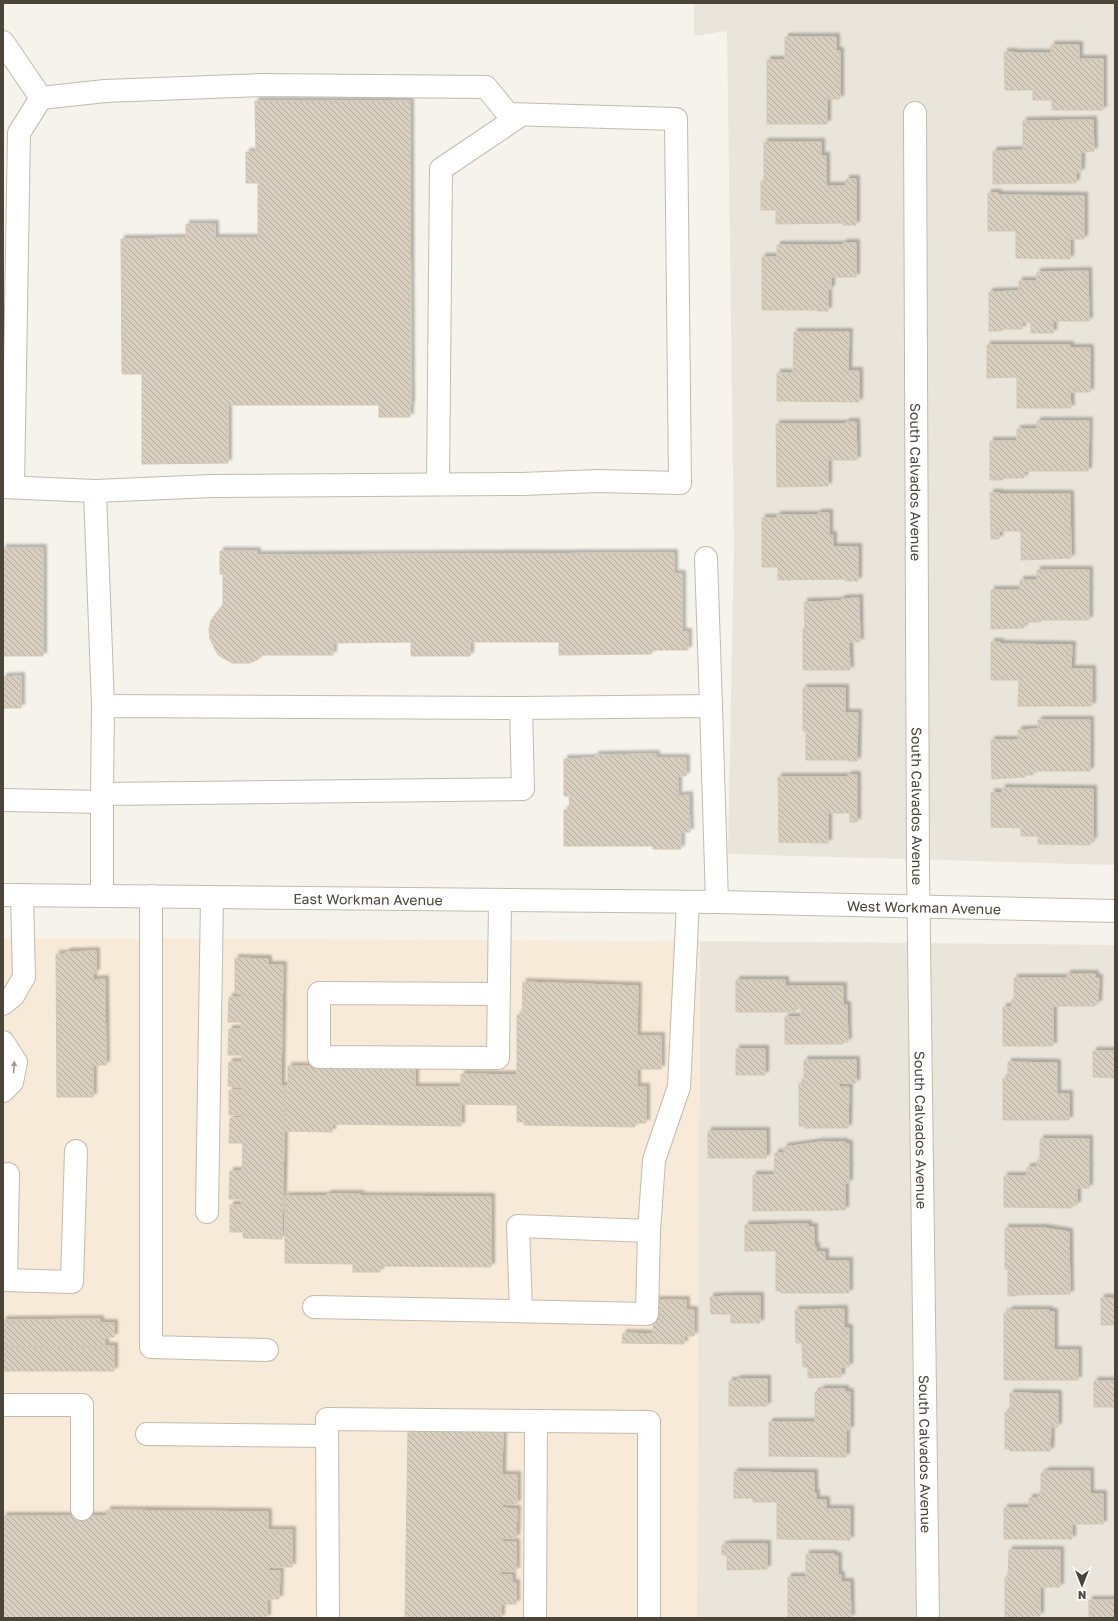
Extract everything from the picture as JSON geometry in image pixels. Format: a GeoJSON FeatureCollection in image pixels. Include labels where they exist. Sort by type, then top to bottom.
{"type":"FeatureCollection","features":[{"type":"Feature","properties":{"kind":"street"},"geometry":{"type":"LineString","coordinates":[[3,42],[41,98]]}},
{"type":"Feature","properties":{"kind":"street"},"geometry":{"type":"LineString","coordinates":[[252,86],[486,87],[508,114],[676,119],[680,483],[598,481],[521,484],[212,486],[95,491],[8,487],[19,133],[41,98],[105,91],[252,86]]}},
{"type":"Feature","properties":{"kind":"street","name":"South Calvados Avenue"},"geometry":{"type":"LineString","coordinates":[[915,113],[919,906],[928,1618]]}},
{"type":"Feature","properties":{"kind":"street"},"geometry":{"type":"LineString","coordinates":[[438,484],[441,169],[521,115]]}},
{"type":"Feature","properties":{"kind":"street"},"geometry":{"type":"LineString","coordinates":[[95,491],[103,706],[102,896]]}},
{"type":"Feature","properties":{"kind":"street"},"geometry":{"type":"LineString","coordinates":[[706,558],[711,706],[724,902]]}},
{"type":"Feature","properties":{"kind":"street"},"geometry":{"type":"LineString","coordinates":[[103,706],[521,708],[711,706]]}},
{"type":"Feature","properties":{"kind":"street"},"geometry":{"type":"LineString","coordinates":[[3,800],[523,789],[521,708]]}},
{"type":"Feature","properties":{"kind":"street"},"geometry":{"type":"LineString","coordinates":[[3,1004],[13,996],[24,977],[13,895]]}},
{"type":"Feature","properties":{"kind":"street","name":"East Workman Avenue"},"geometry":{"type":"LineString","coordinates":[[13,895],[724,902]]}},
{"type":"Feature","properties":{"kind":"street"},"geometry":{"type":"LineString","coordinates":[[151,896],[151,1347],[268,1350]]}},
{"type":"Feature","properties":{"kind":"street"},"geometry":{"type":"LineString","coordinates":[[207,1212],[212,897]]}},
{"type":"Feature","properties":{"kind":"street"},"geometry":{"type":"LineString","coordinates":[[499,994],[319,993],[319,1056],[498,1058],[499,994],[500,900]]}},
{"type":"Feature","properties":{"kind":"street"},"geometry":{"type":"LineString","coordinates":[[314,1307],[647,1314],[649,1231],[654,1160],[679,1088],[688,902]]}},
{"type":"Feature","properties":{"kind":"street","name":"West Workman Avenue"},"geometry":{"type":"LineString","coordinates":[[724,902],[1115,911]]}},
{"type":"Feature","properties":{"kind":"street"},"geometry":{"type":"LineString","coordinates":[[3,1042],[16,1062],[12,1082],[3,1091]]}},
{"type":"Feature","properties":{"kind":"street"},"geometry":{"type":"LineString","coordinates":[[8,1174],[4,1280],[72,1282],[76,1151]]}},
{"type":"Feature","properties":{"kind":"street"},"geometry":{"type":"LineString","coordinates":[[521,1311],[518,1226],[649,1231]]}},
{"type":"Feature","properties":{"kind":"street"},"geometry":{"type":"LineString","coordinates":[[3,1405],[82,1405],[82,1509]]}},
{"type":"Feature","properties":{"kind":"street"},"geometry":{"type":"LineString","coordinates":[[328,1618],[327,1419],[649,1422],[649,1618]]}},
{"type":"Feature","properties":{"kind":"street"},"geometry":{"type":"LineString","coordinates":[[535,1618],[536,1421]]}},
{"type":"Feature","properties":{"kind":"street"},"geometry":{"type":"LineString","coordinates":[[147,1434],[327,1436]]}},
{"type":"Feature","properties":{"kind":"shaded area"},"geometry":{"type":"Polygon","coordinates":[[[694,3],[1115,3],[1115,865],[728,854],[734,544],[727,31],[694,36],[694,3]]]}},
{"type":"Feature","properties":{"kind":"shaded area"},"geometry":{"type":"Polygon","coordinates":[[[3,938],[700,941],[697,1618],[3,1618],[3,938]]]}},
{"type":"Feature","properties":{"kind":"shaded area"},"geometry":{"type":"Polygon","coordinates":[[[700,941],[1115,945],[1115,1618],[697,1618],[700,941]]]}},
{"type":"Feature","properties":{"kind":"building"},"geometry":{"type":"Polygon","coordinates":[[[785,37],[836,37],[836,51],[840,51],[840,99],[827,99],[827,124],[767,124],[767,60],[785,60],[785,37]]]}},
{"type":"Feature","properties":{"kind":"building"},"geometry":{"type":"Polygon","coordinates":[[[1051,45],[1079,45],[1079,59],[1103,59],[1103,110],[1052,110],[1052,100],[1033,100],[1033,90],[1005,90],[1004,52],[1051,53],[1051,45]]]}},
{"type":"Feature","properties":{"kind":"building"},"geometry":{"type":"Polygon","coordinates":[[[255,101],[410,101],[410,417],[379,417],[379,405],[228,405],[228,463],[142,464],[142,374],[122,374],[121,239],[186,238],[186,224],[215,224],[215,238],[258,238],[258,183],[246,183],[246,152],[256,152],[255,101]]]}},
{"type":"Feature","properties":{"kind":"building"},"geometry":{"type":"Polygon","coordinates":[[[1093,120],[1094,151],[1081,152],[1081,172],[1076,173],[1076,183],[993,184],[993,151],[1023,150],[1023,121],[1093,120]]]}},
{"type":"Feature","properties":{"kind":"building"},"geometry":{"type":"Polygon","coordinates":[[[764,142],[821,142],[821,156],[826,156],[826,186],[846,186],[846,179],[856,179],[856,225],[843,225],[843,223],[776,224],[776,210],[761,210],[761,181],[764,181],[764,142]]]}},
{"type":"Feature","properties":{"kind":"building"},"geometry":{"type":"Polygon","coordinates":[[[988,193],[998,193],[998,195],[1084,196],[1084,239],[1070,239],[1070,259],[1016,258],[1016,231],[988,231],[988,193]]]}},
{"type":"Feature","properties":{"kind":"building"},"geometry":{"type":"Polygon","coordinates":[[[843,243],[856,243],[856,277],[831,277],[831,289],[828,289],[828,311],[762,310],[762,257],[777,257],[777,245],[843,245],[843,243]]]}},
{"type":"Feature","properties":{"kind":"building"},"geometry":{"type":"Polygon","coordinates":[[[1088,271],[1089,321],[1053,321],[1053,333],[1031,333],[1031,322],[1022,322],[1022,329],[1002,329],[1002,331],[989,331],[989,292],[1019,291],[1019,281],[1037,281],[1037,272],[1088,271]]]}},
{"type":"Feature","properties":{"kind":"building"},"geometry":{"type":"Polygon","coordinates":[[[794,332],[849,332],[848,371],[859,371],[859,402],[777,401],[777,373],[793,373],[794,332]]]}},
{"type":"Feature","properties":{"kind":"building"},"geometry":{"type":"Polygon","coordinates":[[[987,345],[1070,345],[1070,348],[1090,348],[1090,392],[1070,392],[1071,408],[1017,408],[1017,377],[987,378],[987,345]]]}},
{"type":"Feature","properties":{"kind":"building"},"geometry":{"type":"Polygon","coordinates":[[[1037,421],[1089,421],[1088,471],[1024,471],[1024,478],[1003,478],[1003,480],[990,480],[990,441],[1017,441],[1017,429],[1037,429],[1037,421]]]}},
{"type":"Feature","properties":{"kind":"building"},"geometry":{"type":"Polygon","coordinates":[[[846,422],[856,422],[857,460],[828,460],[828,486],[777,487],[776,424],[846,424],[846,422]]]}},
{"type":"Feature","properties":{"kind":"building"},"geometry":{"type":"Polygon","coordinates":[[[990,493],[1070,494],[1071,558],[1021,560],[1021,531],[999,531],[999,539],[991,539],[990,493]]]}},
{"type":"Feature","properties":{"kind":"building"},"geometry":{"type":"Polygon","coordinates":[[[818,513],[829,513],[829,535],[833,535],[833,547],[858,547],[858,581],[845,581],[845,579],[778,580],[778,567],[762,567],[762,518],[777,518],[777,515],[818,515],[818,513]]]}},
{"type":"Feature","properties":{"kind":"building"},"geometry":{"type":"Polygon","coordinates":[[[3,548],[43,548],[43,656],[3,656],[3,548]]]}},
{"type":"Feature","properties":{"kind":"building"},"geometry":{"type":"Polygon","coordinates":[[[220,551],[257,551],[257,555],[674,553],[674,574],[682,574],[682,632],[688,632],[688,650],[652,650],[652,654],[559,655],[559,642],[470,642],[470,656],[411,656],[411,642],[333,643],[333,655],[262,655],[257,660],[249,663],[232,663],[218,655],[210,639],[209,630],[211,620],[223,605],[223,574],[220,574],[220,551]]]}},
{"type":"Feature","properties":{"kind":"building"},"geometry":{"type":"Polygon","coordinates":[[[1037,570],[1089,570],[1089,620],[1041,620],[1041,622],[1024,622],[1024,628],[991,629],[991,590],[1020,590],[1020,580],[1037,580],[1037,570]]]}},
{"type":"Feature","properties":{"kind":"building"},"geometry":{"type":"Polygon","coordinates":[[[859,598],[860,642],[849,642],[850,670],[803,670],[803,629],[805,629],[804,602],[841,601],[841,599],[859,598]]]}},
{"type":"Feature","properties":{"kind":"building"},"geometry":{"type":"Polygon","coordinates":[[[991,642],[1000,642],[1000,644],[1072,645],[1071,669],[1092,669],[1092,706],[1018,706],[1019,680],[991,680],[991,642]]]}},
{"type":"Feature","properties":{"kind":"building"},"geometry":{"type":"Polygon","coordinates":[[[21,676],[21,708],[3,708],[3,677],[21,676]]]}},
{"type":"Feature","properties":{"kind":"building"},"geometry":{"type":"Polygon","coordinates":[[[803,688],[845,688],[845,713],[858,713],[857,761],[806,760],[806,731],[803,731],[803,688]]]}},
{"type":"Feature","properties":{"kind":"building"},"geometry":{"type":"Polygon","coordinates":[[[1038,720],[1090,720],[1090,771],[1033,771],[1033,775],[1025,775],[1025,777],[992,779],[991,740],[1018,740],[1018,730],[1038,729],[1038,720]]]}},
{"type":"Feature","properties":{"kind":"building"},"geometry":{"type":"Polygon","coordinates":[[[656,754],[656,758],[686,758],[686,776],[678,776],[678,796],[689,795],[690,832],[681,832],[681,849],[653,849],[653,846],[564,846],[564,810],[570,810],[569,796],[564,796],[564,759],[595,758],[595,755],[656,754]]]}},
{"type":"Feature","properties":{"kind":"building"},"geometry":{"type":"Polygon","coordinates":[[[848,775],[857,775],[857,822],[850,822],[850,813],[828,813],[828,843],[779,842],[778,777],[848,777],[848,775]]]}},
{"type":"Feature","properties":{"kind":"building"},"geometry":{"type":"Polygon","coordinates":[[[1002,788],[1093,789],[1093,841],[1090,841],[1090,845],[1038,844],[1038,836],[1021,836],[1021,828],[991,827],[991,792],[1002,793],[1002,788]]]}},
{"type":"Feature","properties":{"kind":"building"},"geometry":{"type":"Polygon","coordinates":[[[96,951],[96,973],[93,973],[93,980],[105,979],[106,1065],[93,1065],[93,1097],[57,1097],[56,954],[66,954],[66,952],[96,951]]]}},
{"type":"Feature","properties":{"kind":"building"},"geometry":{"type":"Polygon","coordinates":[[[235,958],[268,959],[268,965],[283,965],[281,1086],[285,1086],[282,1239],[243,1238],[243,1232],[230,1232],[230,1205],[242,1205],[242,1199],[229,1199],[230,1171],[242,1171],[243,1143],[229,1143],[230,1118],[242,1118],[242,1115],[229,1115],[229,1090],[242,1090],[242,1087],[228,1086],[229,1062],[242,1062],[242,1055],[228,1055],[229,1029],[241,1029],[241,1022],[228,1022],[229,997],[242,997],[242,994],[235,993],[235,958]]]}},
{"type":"Feature","properties":{"kind":"building"},"geometry":{"type":"Polygon","coordinates":[[[1067,974],[1095,974],[1095,978],[1099,978],[1098,1004],[1095,1004],[1095,1006],[1053,1006],[1053,1046],[1003,1046],[1003,1007],[1012,1007],[1012,999],[1014,999],[1014,978],[1067,978],[1067,974]]]}},
{"type":"Feature","properties":{"kind":"building"},"geometry":{"type":"Polygon","coordinates":[[[736,980],[785,980],[785,986],[843,986],[843,1005],[847,1005],[848,1042],[843,1042],[843,1044],[785,1044],[785,1017],[801,1017],[801,1007],[795,1007],[795,1012],[736,1012],[736,980]]]}},
{"type":"Feature","properties":{"kind":"building"},"geometry":{"type":"Polygon","coordinates":[[[523,982],[638,986],[637,1036],[661,1036],[661,1069],[637,1069],[637,1087],[646,1087],[646,1123],[635,1123],[635,1127],[524,1125],[524,1122],[517,1122],[517,1105],[461,1104],[461,1126],[332,1124],[332,1132],[284,1131],[285,1086],[288,1086],[288,1066],[415,1068],[415,1087],[461,1087],[461,1074],[517,1075],[517,1015],[522,1015],[523,982]]]}},
{"type":"Feature","properties":{"kind":"building"},"geometry":{"type":"Polygon","coordinates":[[[736,1049],[765,1049],[765,1075],[736,1075],[736,1049]]]}},
{"type":"Feature","properties":{"kind":"building"},"geometry":{"type":"Polygon","coordinates":[[[1093,1051],[1115,1051],[1115,1078],[1093,1077],[1093,1051]]]}},
{"type":"Feature","properties":{"kind":"building"},"geometry":{"type":"Polygon","coordinates":[[[804,1060],[856,1060],[856,1083],[839,1083],[839,1087],[849,1087],[848,1128],[804,1128],[804,1126],[799,1126],[799,1083],[804,1083],[804,1060]]]}},
{"type":"Feature","properties":{"kind":"building"},"geometry":{"type":"Polygon","coordinates":[[[1008,1062],[1057,1063],[1057,1094],[1069,1094],[1069,1120],[1003,1120],[1003,1078],[1008,1078],[1008,1062]]]}},
{"type":"Feature","properties":{"kind":"building"},"geometry":{"type":"Polygon","coordinates":[[[708,1131],[766,1131],[766,1158],[708,1158],[708,1131]]]}},
{"type":"Feature","properties":{"kind":"building"},"geometry":{"type":"Polygon","coordinates":[[[1040,1139],[1089,1139],[1089,1188],[1077,1188],[1077,1205],[1072,1205],[1072,1208],[1004,1207],[1004,1176],[1027,1176],[1027,1167],[1037,1167],[1037,1160],[1040,1160],[1040,1139]]]}},
{"type":"Feature","properties":{"kind":"building"},"geometry":{"type":"Polygon","coordinates":[[[820,1142],[845,1142],[845,1144],[849,1144],[849,1183],[845,1183],[845,1210],[753,1211],[753,1175],[774,1175],[775,1153],[784,1153],[784,1147],[820,1142]]]}},
{"type":"Feature","properties":{"kind":"building"},"geometry":{"type":"Polygon","coordinates":[[[327,1194],[360,1194],[360,1196],[491,1197],[491,1267],[380,1266],[380,1272],[353,1272],[353,1264],[285,1263],[285,1196],[327,1196],[327,1194]]]}},
{"type":"Feature","properties":{"kind":"building"},"geometry":{"type":"Polygon","coordinates":[[[808,1224],[808,1227],[814,1227],[814,1246],[816,1246],[816,1252],[825,1252],[825,1261],[849,1261],[849,1293],[781,1293],[781,1291],[776,1291],[776,1251],[745,1251],[745,1225],[808,1224]]]}},
{"type":"Feature","properties":{"kind":"building"},"geometry":{"type":"Polygon","coordinates":[[[1005,1228],[1044,1228],[1069,1232],[1070,1294],[1008,1296],[1008,1269],[1005,1269],[1005,1228]]]}},
{"type":"Feature","properties":{"kind":"building"},"geometry":{"type":"Polygon","coordinates":[[[760,1296],[760,1323],[731,1323],[731,1314],[711,1314],[710,1297],[760,1296]]]}},
{"type":"Feature","properties":{"kind":"building"},"geometry":{"type":"Polygon","coordinates":[[[1101,1298],[1115,1298],[1115,1325],[1101,1325],[1101,1298]]]}},
{"type":"Feature","properties":{"kind":"building"},"geometry":{"type":"Polygon","coordinates":[[[652,1300],[686,1300],[686,1310],[694,1310],[694,1336],[684,1336],[684,1344],[622,1343],[623,1333],[653,1334],[652,1300]]]}},
{"type":"Feature","properties":{"kind":"building"},"geometry":{"type":"Polygon","coordinates":[[[844,1309],[844,1328],[849,1328],[849,1367],[841,1367],[841,1377],[808,1378],[808,1367],[803,1367],[802,1343],[796,1343],[795,1310],[844,1309]]]}},
{"type":"Feature","properties":{"kind":"building"},"geometry":{"type":"Polygon","coordinates":[[[1009,1310],[1049,1310],[1049,1312],[1054,1312],[1054,1350],[1078,1350],[1078,1380],[1004,1380],[1004,1313],[1009,1312],[1009,1310]]]}},
{"type":"Feature","properties":{"kind":"building"},"geometry":{"type":"Polygon","coordinates":[[[100,1319],[100,1323],[114,1323],[114,1337],[105,1338],[105,1346],[3,1347],[3,1320],[100,1319]]]}},
{"type":"Feature","properties":{"kind":"building"},"geometry":{"type":"Polygon","coordinates":[[[114,1346],[114,1371],[3,1371],[3,1347],[114,1346]]]}},
{"type":"Feature","properties":{"kind":"building"},"geometry":{"type":"Polygon","coordinates":[[[737,1379],[767,1379],[767,1406],[729,1406],[729,1381],[737,1381],[737,1379]]]}},
{"type":"Feature","properties":{"kind":"building"},"geometry":{"type":"Polygon","coordinates":[[[1094,1381],[1115,1381],[1115,1407],[1094,1407],[1094,1381]]]}},
{"type":"Feature","properties":{"kind":"building"},"geometry":{"type":"Polygon","coordinates":[[[821,1389],[845,1389],[845,1392],[850,1392],[850,1430],[846,1430],[846,1457],[769,1456],[769,1422],[815,1422],[815,1392],[821,1391],[821,1389]]]}},
{"type":"Feature","properties":{"kind":"building"},"geometry":{"type":"Polygon","coordinates":[[[1010,1393],[1058,1394],[1058,1427],[1051,1427],[1050,1451],[1010,1451],[1010,1449],[1005,1449],[1005,1412],[1010,1412],[1010,1393]]]}},
{"type":"Feature","properties":{"kind":"building"},"geometry":{"type":"Polygon","coordinates":[[[408,1429],[503,1430],[502,1475],[517,1475],[517,1504],[502,1504],[502,1508],[517,1509],[516,1538],[502,1538],[502,1542],[516,1542],[516,1571],[501,1571],[501,1575],[512,1575],[512,1583],[516,1583],[516,1604],[501,1604],[501,1618],[405,1618],[408,1429]]]}},
{"type":"Feature","properties":{"kind":"building"},"geometry":{"type":"Polygon","coordinates":[[[1045,1471],[1090,1471],[1090,1494],[1103,1494],[1103,1524],[1072,1524],[1072,1539],[1004,1539],[1004,1508],[1029,1508],[1029,1498],[1038,1498],[1039,1492],[1041,1492],[1041,1473],[1045,1473],[1045,1471]]]}},
{"type":"Feature","properties":{"kind":"building"},"geometry":{"type":"Polygon","coordinates":[[[734,1472],[814,1473],[814,1493],[816,1493],[816,1500],[826,1500],[826,1509],[850,1509],[850,1540],[777,1539],[777,1502],[753,1502],[753,1498],[734,1498],[734,1472]]]}},
{"type":"Feature","properties":{"kind":"building"},"geometry":{"type":"Polygon","coordinates":[[[107,1510],[268,1512],[268,1530],[292,1530],[292,1567],[269,1567],[269,1571],[280,1571],[279,1599],[267,1599],[267,1618],[3,1618],[3,1516],[107,1516],[107,1510]]]}},
{"type":"Feature","properties":{"kind":"building"},"geometry":{"type":"Polygon","coordinates":[[[767,1544],[767,1569],[727,1570],[727,1555],[722,1555],[722,1545],[767,1544]]]}},
{"type":"Feature","properties":{"kind":"building"},"geometry":{"type":"Polygon","coordinates":[[[1009,1550],[1060,1550],[1060,1587],[1040,1587],[1040,1616],[1033,1616],[1033,1618],[1005,1617],[1005,1577],[1008,1577],[1009,1550]]]}},
{"type":"Feature","properties":{"kind":"building"},"geometry":{"type":"Polygon","coordinates":[[[806,1554],[834,1554],[834,1556],[838,1556],[838,1575],[841,1575],[841,1582],[850,1582],[851,1618],[788,1618],[788,1577],[806,1577],[806,1554]]]}},
{"type":"Feature","properties":{"kind":"building"},"geometry":{"type":"Polygon","coordinates":[[[1089,1600],[1115,1600],[1115,1618],[1089,1618],[1089,1600]]]}}]}
